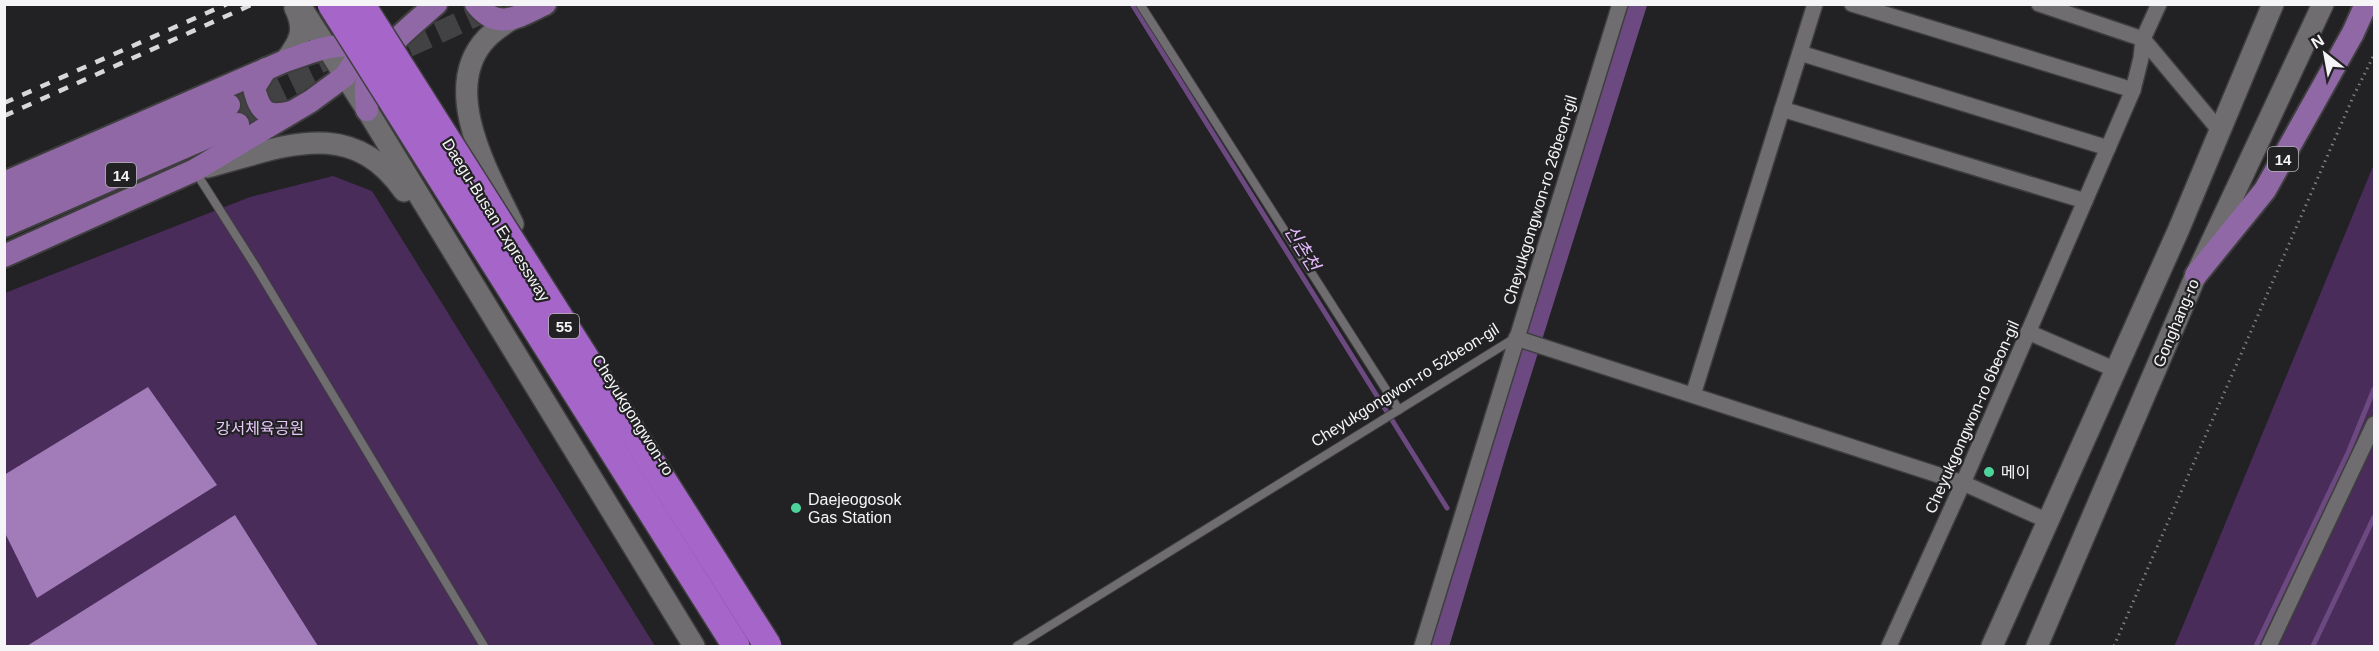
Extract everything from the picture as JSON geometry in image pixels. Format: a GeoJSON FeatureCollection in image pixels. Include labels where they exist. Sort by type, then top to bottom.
{"type":"FeatureCollection","features":[{"type":"Feature","properties":{"kind":"highway","name":"Daegu-Busan Expressway"},"geometry":{"type":"LineString","coordinates":[[331,4],[736,646]]}},
{"type":"Feature","properties":{"kind":"highway","name":"Daegu-Busan Expressway"},"geometry":{"type":"LineString","coordinates":[[363,4],[768,646]]}},
{"type":"Feature","properties":{"kind":"main road"},"geometry":{"type":"LineString","coordinates":[[195,170],[231,115],[276,65],[296,47],[300,36],[301,21],[293,4]]}},
{"type":"Feature","properties":{"kind":"main road"},"geometry":{"type":"LineString","coordinates":[[299,4],[367,110],[694,646]]}},
{"type":"Feature","properties":{"kind":"main road"},"geometry":{"type":"LineString","coordinates":[[363,4],[366,33],[412,78]]}},
{"type":"Feature","properties":{"kind":"main road"},"geometry":{"type":"LineString","coordinates":[[380,49],[346,44],[326,46],[276,65],[259,77],[254,88],[262,109],[269,114],[277,115],[293,111],[330,89],[345,76],[380,49],[436,4]]}},
{"type":"Feature","properties":{"kind":"main road"},"geometry":{"type":"LineString","coordinates":[[476,4],[489,17],[500,21],[512,19]]}},
{"type":"Feature","properties":{"kind":"main road"},"geometry":{"type":"LineString","coordinates":[[526,251],[474,137],[466,87],[476,51],[486,38],[512,19],[545,4]]}},
{"type":"Feature","properties":{"kind":"main road"},"geometry":{"type":"LineString","coordinates":[[1992,646],[2116,370],[2273,4]]}},
{"type":"Feature","properties":{"kind":"main road","name":"Gonghang-ro"},"geometry":{"type":"LineString","coordinates":[[2037,646],[2196,275],[2323,4]]}},
{"type":"Feature","properties":{"kind":"main road","name":"14"},"geometry":{"type":"LineString","coordinates":[[2196,275],[2265,190],[2353,33],[2366,4]]}},
{"type":"Feature","properties":{"kind":"main road"},"geometry":{"type":"LineString","coordinates":[[367,110],[366,86],[380,49]]}},
{"type":"Feature","properties":{"kind":"main road","name":"Cheyukgongwon-ro"},"geometry":{"type":"LineString","coordinates":[[412,78],[560,299],[779,646]]}},
{"type":"Feature","properties":{"kind":"main road"},"geometry":{"type":"LineString","coordinates":[[4,183],[231,115],[293,111]]}},
{"type":"Feature","properties":{"kind":"main road","name":"14"},"geometry":{"type":"LineString","coordinates":[[4,203],[231,115]]}},
{"type":"Feature","properties":{"kind":"main road","name":"14"},"geometry":{"type":"LineString","coordinates":[[4,226],[231,115]]}},
{"type":"Feature","properties":{"kind":"main road"},"geometry":{"type":"LineString","coordinates":[[4,256],[195,170],[308,143],[338,144],[361,150],[378,161],[397,181],[472,296],[500,328]]}},
{"type":"Feature","properties":{"kind":"street","name":"Cheyukgongwon-ro 26beon-gil"},"geometry":{"type":"LineString","coordinates":[[1422,646],[1620,4]]}},
{"type":"Feature","properties":{"kind":"street"},"geometry":{"type":"LineString","coordinates":[[1693,395],[1815,4]]}},
{"type":"Feature","properties":{"kind":"street"},"geometry":{"type":"LineString","coordinates":[[1852,4],[2133,90]]}},
{"type":"Feature","properties":{"kind":"street"},"geometry":{"type":"LineString","coordinates":[[2039,4],[2143,39],[2220,131]]}},
{"type":"Feature","properties":{"kind":"street","name":"Cheyukgongwon-ro 6beon-gil"},"geometry":{"type":"LineString","coordinates":[[1889,646],[1963,483],[2133,90],[2143,39],[2159,4]]}},
{"type":"Feature","properties":{"kind":"street"},"geometry":{"type":"LineString","coordinates":[[1800,53],[2108,148]]}},
{"type":"Feature","properties":{"kind":"street"},"geometry":{"type":"LineString","coordinates":[[1782,109],[2085,201]]}},
{"type":"Feature","properties":{"kind":"street"},"geometry":{"type":"LineString","coordinates":[[2028,332],[2116,370]]}},
{"type":"Feature","properties":{"kind":"street","name":"Cheyukgongwon-ro 52beon-gil"},"geometry":{"type":"LineString","coordinates":[[1516,338],[1963,483],[2048,521]]}},
{"type":"Feature","properties":{"kind":"street"},"geometry":{"type":"LineString","coordinates":[[2269,646],[2374,424]]}},
{"type":"Feature","properties":{"kind":"lane"},"geometry":{"type":"LineString","coordinates":[[1140,4],[1399,410]]}},
{"type":"Feature","properties":{"kind":"lane"},"geometry":{"type":"LineString","coordinates":[[195,170],[261,275],[484,646]]}},
{"type":"Feature","properties":{"kind":"lane","name":"Cheyukgongwon-ro 52beon-gil"},"geometry":{"type":"LineString","coordinates":[[1017,646],[1516,338]]}},
{"type":"Feature","properties":{"kind":"path"},"geometry":{"type":"LineString","coordinates":[[2114,646],[2353,97],[2374,55]]}},
{"type":"Feature","properties":{"kind":"green space"},"geometry":{"type":"Polygon","coordinates":[[[2374,164],[2374,646],[2174,646],[2177,640],[2374,164]]]}},
{"type":"Feature","properties":{"kind":"green space","name":"강서체육공원"},"geometry":{"type":"Polygon","coordinates":[[[333,176],[372,191],[655,646],[5,646],[5,293],[250,197],[333,176]]]}},
{"type":"Feature","properties":{"kind":"building"},"geometry":{"type":"Polygon","coordinates":[[[148,387],[217,485],[37,598],[4,531],[4,475],[148,387]]]}},
{"type":"Feature","properties":{"kind":"building"},"geometry":{"type":"Polygon","coordinates":[[[235,515],[318,646],[27,646],[235,515]]]}},
{"type":"Feature","properties":{"kind":"waterway","name":"신촌천"},"geometry":{"type":"LineString","coordinates":[[1132,4],[1447,508]]}},
{"type":"Feature","properties":{"kind":"waterway"},"geometry":{"type":"LineString","coordinates":[[1440,646],[1499,447],[1638,4]]}},
{"type":"Feature","properties":{"kind":"waterway"},"geometry":{"type":"LineString","coordinates":[[2256,646],[2348,453],[2374,389]]}},
{"type":"Feature","properties":{"kind":"waterway"},"geometry":{"type":"LineString","coordinates":[[2313,646],[2374,517]]}},
{"type":"Feature","properties":{"kind":"waterway","name":"신촌천"},"geometry":{"type":"LineString","coordinates":[[1464,535],[1470,545]]}},
{"type":"Feature","properties":{"kind":"tunnel"},"geometry":{"type":"LineString","coordinates":[[378,60],[501,4]]}},
{"type":"Feature","properties":{"kind":"tunnel"},"geometry":{"type":"LineString","coordinates":[[229,105],[350,48]]}},
{"type":"Feature","properties":{"kind":"tunnel"},"geometry":{"type":"LineString","coordinates":[[238,124],[318,87]]}},
{"type":"Feature","properties":{"kind":"railway"},"geometry":{"type":"LineString","coordinates":[[4,103],[227,4]]}},
{"type":"Feature","properties":{"kind":"railway"},"geometry":{"type":"LineString","coordinates":[[4,116],[253,4]]}},
{"type":"Feature","properties":{"kind":"place","name":"메이"},"geometry":{"type":"Point","coordinates":[1989,472]}},
{"type":"Feature","properties":{"kind":"place","name":"Daejeogosok Gas Station"},"geometry":{"type":"Point","coordinates":[796,508]}}]}
